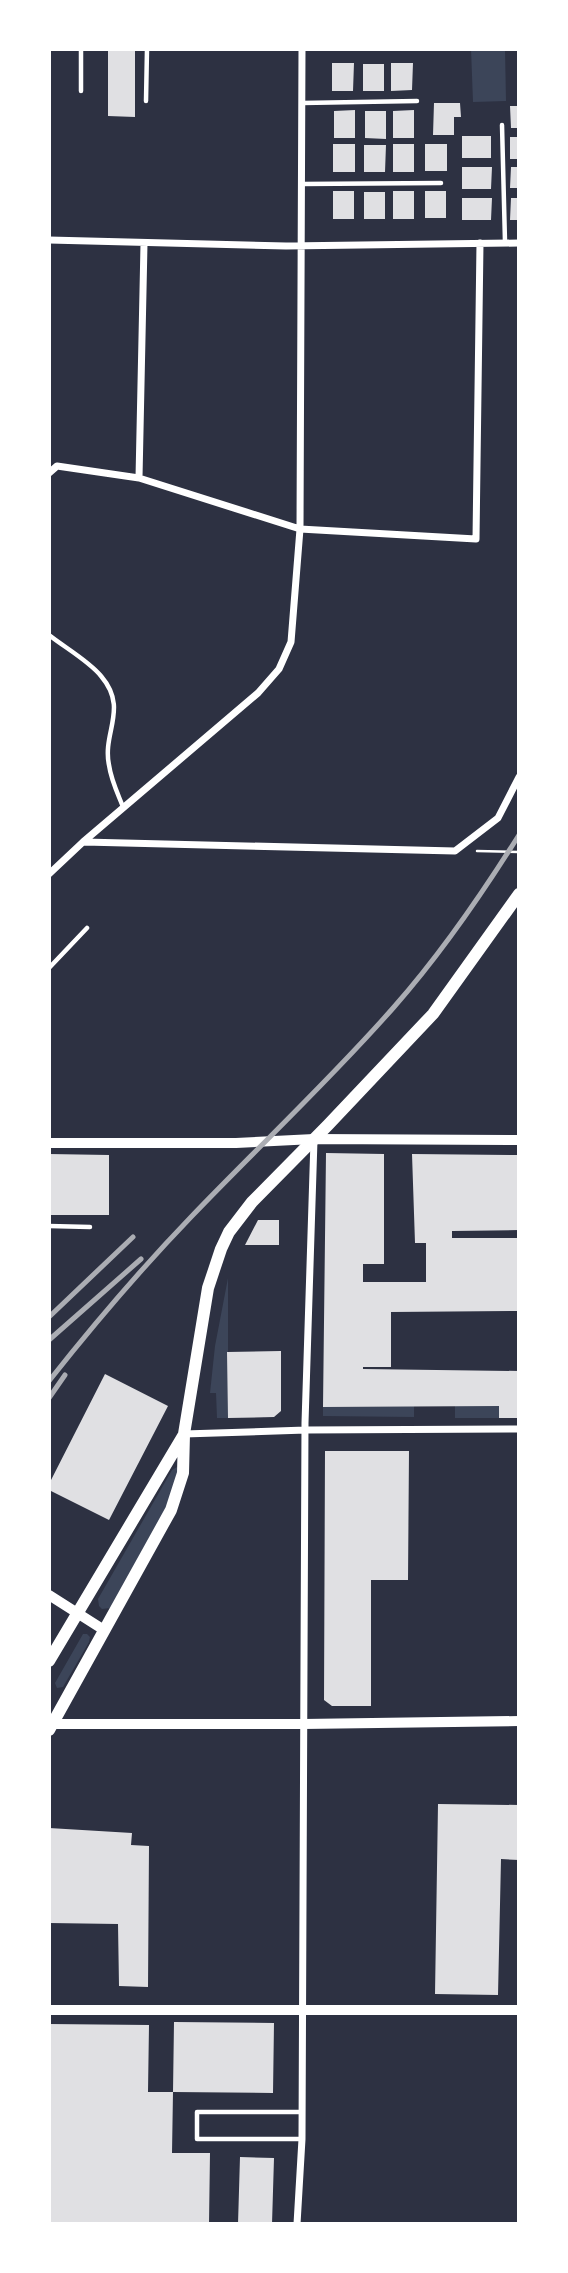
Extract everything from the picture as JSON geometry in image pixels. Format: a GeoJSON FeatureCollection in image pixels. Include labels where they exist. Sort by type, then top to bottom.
{"type":"FeatureCollection","features":[{"type":"Feature","properties":{"kind":"main road"},"geometry":{"type":"LineString","coordinates":[[50,1725],[171,1510],[183,1473],[184,1434],[203,1311],[213,1268],[229,1232],[252,1202],[433,1014],[519,894]]}},
{"type":"Feature","properties":{"kind":"main road"},"geometry":{"type":"LineString","coordinates":[[49,1661],[184,1434]]}},
{"type":"Feature","properties":{"kind":"street"},"geometry":{"type":"LineString","coordinates":[[49,874],[122,807],[258,692],[279,669],[287,655],[293,630],[300,529],[302,49]]}},
{"type":"Feature","properties":{"kind":"street"},"geometry":{"type":"LineString","coordinates":[[49,240],[144,244],[519,243]]}},
{"type":"Feature","properties":{"kind":"street"},"geometry":{"type":"LineString","coordinates":[[49,473],[57,466],[139,478],[300,529],[476,539],[480,243]]}},
{"type":"Feature","properties":{"kind":"street"},"geometry":{"type":"LineString","coordinates":[[139,478],[144,244]]}},
{"type":"Feature","properties":{"kind":"street"},"geometry":{"type":"LineString","coordinates":[[83,842],[455,851],[498,817],[519,777]]}},
{"type":"Feature","properties":{"kind":"street"},"geometry":{"type":"LineString","coordinates":[[297,2224],[302,2139],[306,1430],[314,1139]]}},
{"type":"Feature","properties":{"kind":"street"},"geometry":{"type":"LineString","coordinates":[[49,1143],[236,1143],[314,1139],[519,1140]]}},
{"type":"Feature","properties":{"kind":"street"},"geometry":{"type":"LineString","coordinates":[[184,1434],[306,1430],[519,1429]]}},
{"type":"Feature","properties":{"kind":"street"},"geometry":{"type":"LineString","coordinates":[[49,1595],[104,1630]]}},
{"type":"Feature","properties":{"kind":"street"},"geometry":{"type":"LineString","coordinates":[[50,1725],[519,1721]]}},
{"type":"Feature","properties":{"kind":"street"},"geometry":{"type":"LineString","coordinates":[[49,2010],[519,2010]]}},
{"type":"Feature","properties":{"kind":"lane"},"geometry":{"type":"LineString","coordinates":[[81,49],[81,91]]}},
{"type":"Feature","properties":{"kind":"lane"},"geometry":{"type":"LineString","coordinates":[[146,101],[148,49]]}},
{"type":"Feature","properties":{"kind":"lane"},"geometry":{"type":"LineString","coordinates":[[301,104],[417,101]]}},
{"type":"Feature","properties":{"kind":"lane"},"geometry":{"type":"LineString","coordinates":[[502,125],[505,242]]}},
{"type":"Feature","properties":{"kind":"lane"},"geometry":{"type":"LineString","coordinates":[[301,184],[442,183]]}},
{"type":"Feature","properties":{"kind":"lane"},"geometry":{"type":"LineString","coordinates":[[49,635],[101,675],[114,698],[115,716],[108,764],[122,807]]}},
{"type":"Feature","properties":{"kind":"lane"},"geometry":{"type":"LineString","coordinates":[[49,968],[87,928]]}},
{"type":"Feature","properties":{"kind":"lane"},"geometry":{"type":"LineString","coordinates":[[49,1226],[90,1227]]}},
{"type":"Feature","properties":{"kind":"lane"},"geometry":{"type":"LineString","coordinates":[[302,2112],[197,2112],[197,2139],[302,2139]]}},
{"type":"Feature","properties":{"kind":"path"},"geometry":{"type":"LineString","coordinates":[[455,851],[519,852]]}},
{"type":"Feature","properties":{"kind":"shaded area"},"geometry":{"type":"Polygon","coordinates":[[[471,49],[505,49],[506,101],[473,102],[471,49]]]}},
{"type":"Feature","properties":{"kind":"shaded area"},"geometry":{"type":"Polygon","coordinates":[[[228,1278],[228,1418],[217,1418],[216,1393],[210,1393],[215,1346],[228,1278]]]}},
{"type":"Feature","properties":{"kind":"shaded area"},"geometry":{"type":"Polygon","coordinates":[[[414,1406],[414,1417],[323,1416],[323,1407],[414,1406]]]}},
{"type":"Feature","properties":{"kind":"shaded area"},"geometry":{"type":"Polygon","coordinates":[[[455,1406],[499,1406],[499,1418],[455,1418],[455,1406]]]}},
{"type":"Feature","properties":{"kind":"shaded area"},"geometry":{"type":"Polygon","coordinates":[[[177,1467],[181,1472],[166,1507],[110,1608],[102,1609],[98,1599],[172,1470],[177,1467]]]}},
{"type":"Feature","properties":{"kind":"shaded area"},"geometry":{"type":"Polygon","coordinates":[[[83,1634],[90,1637],[89,1642],[63,1687],[57,1688],[55,1683],[83,1634]]]}},
{"type":"Feature","properties":{"kind":"building"},"geometry":{"type":"Polygon","coordinates":[[[108,49],[135,49],[135,117],[108,116],[108,49]]]}},
{"type":"Feature","properties":{"kind":"building"},"geometry":{"type":"Polygon","coordinates":[[[332,63],[354,63],[353,91],[332,91],[332,63]]]}},
{"type":"Feature","properties":{"kind":"building"},"geometry":{"type":"Polygon","coordinates":[[[391,63],[413,63],[412,90],[391,91],[391,63]]]}},
{"type":"Feature","properties":{"kind":"building"},"geometry":{"type":"Polygon","coordinates":[[[363,64],[384,64],[384,91],[363,91],[363,64]]]}},
{"type":"Feature","properties":{"kind":"building"},"geometry":{"type":"Polygon","coordinates":[[[434,103],[460,103],[461,117],[454,117],[454,135],[433,135],[434,103]]]}},
{"type":"Feature","properties":{"kind":"building"},"geometry":{"type":"Polygon","coordinates":[[[510,106],[519,106],[519,128],[511,128],[510,106]]]}},
{"type":"Feature","properties":{"kind":"building"},"geometry":{"type":"Polygon","coordinates":[[[355,110],[355,138],[334,138],[334,111],[355,110]]]}},
{"type":"Feature","properties":{"kind":"building"},"geometry":{"type":"Polygon","coordinates":[[[414,110],[414,138],[393,138],[393,111],[414,110]]]}},
{"type":"Feature","properties":{"kind":"building"},"geometry":{"type":"Polygon","coordinates":[[[365,111],[386,111],[386,139],[365,138],[365,111]]]}},
{"type":"Feature","properties":{"kind":"building"},"geometry":{"type":"Polygon","coordinates":[[[462,136],[491,136],[491,158],[462,158],[462,136]]]}},
{"type":"Feature","properties":{"kind":"building"},"geometry":{"type":"Polygon","coordinates":[[[510,137],[519,137],[519,159],[510,159],[510,137]]]}},
{"type":"Feature","properties":{"kind":"building"},"geometry":{"type":"Polygon","coordinates":[[[333,144],[355,144],[355,172],[333,172],[333,144]]]}},
{"type":"Feature","properties":{"kind":"building"},"geometry":{"type":"Polygon","coordinates":[[[393,144],[414,144],[414,172],[393,172],[393,144]]]}},
{"type":"Feature","properties":{"kind":"building"},"geometry":{"type":"Polygon","coordinates":[[[425,144],[447,144],[447,171],[425,171],[425,144]]]}},
{"type":"Feature","properties":{"kind":"building"},"geometry":{"type":"Polygon","coordinates":[[[364,145],[386,145],[385,172],[364,172],[364,145]]]}},
{"type":"Feature","properties":{"kind":"building"},"geometry":{"type":"Polygon","coordinates":[[[462,167],[492,167],[491,189],[462,189],[462,167]]]}},
{"type":"Feature","properties":{"kind":"building"},"geometry":{"type":"Polygon","coordinates":[[[511,167],[519,167],[519,188],[510,188],[511,167]]]}},
{"type":"Feature","properties":{"kind":"building"},"geometry":{"type":"Polygon","coordinates":[[[333,191],[354,191],[354,219],[333,219],[333,191]]]}},
{"type":"Feature","properties":{"kind":"building"},"geometry":{"type":"Polygon","coordinates":[[[393,191],[414,191],[414,219],[393,219],[393,191]]]}},
{"type":"Feature","properties":{"kind":"building"},"geometry":{"type":"Polygon","coordinates":[[[425,191],[446,191],[446,218],[425,218],[425,191]]]}},
{"type":"Feature","properties":{"kind":"building"},"geometry":{"type":"Polygon","coordinates":[[[364,192],[385,192],[385,219],[364,219],[364,192]]]}},
{"type":"Feature","properties":{"kind":"building"},"geometry":{"type":"Polygon","coordinates":[[[462,198],[492,198],[491,220],[462,220],[462,198]]]}},
{"type":"Feature","properties":{"kind":"building"},"geometry":{"type":"Polygon","coordinates":[[[511,198],[519,198],[519,220],[510,220],[511,198]]]}},
{"type":"Feature","properties":{"kind":"building"},"geometry":{"type":"Polygon","coordinates":[[[326,1153],[384,1154],[384,1264],[363,1264],[363,1282],[426,1282],[426,1243],[415,1243],[412,1154],[519,1155],[519,1230],[452,1231],[452,1238],[519,1238],[518,1311],[391,1312],[391,1367],[363,1369],[519,1371],[519,1418],[499,1418],[499,1406],[323,1407],[326,1153]]]}},
{"type":"Feature","properties":{"kind":"building"},"geometry":{"type":"Polygon","coordinates":[[[49,1154],[109,1155],[109,1215],[49,1215],[49,1154]]]}},
{"type":"Feature","properties":{"kind":"building"},"geometry":{"type":"Polygon","coordinates":[[[258,1220],[279,1220],[279,1245],[245,1245],[258,1220]]]}},
{"type":"Feature","properties":{"kind":"building"},"geometry":{"type":"Polygon","coordinates":[[[281,1351],[281,1411],[274,1417],[228,1418],[227,1352],[281,1351]]]}},
{"type":"Feature","properties":{"kind":"building"},"geometry":{"type":"Polygon","coordinates":[[[105,1374],[168,1406],[109,1520],[49,1490],[49,1484],[105,1374]]]}},
{"type":"Feature","properties":{"kind":"building"},"geometry":{"type":"Polygon","coordinates":[[[325,1451],[409,1451],[408,1580],[371,1580],[371,1706],[332,1706],[324,1700],[325,1451]]]}},
{"type":"Feature","properties":{"kind":"building"},"geometry":{"type":"Polygon","coordinates":[[[438,1804],[519,1805],[519,1860],[501,1859],[498,1995],[435,1994],[438,1804]]]}},
{"type":"Feature","properties":{"kind":"building"},"geometry":{"type":"Polygon","coordinates":[[[49,1828],[132,1833],[131,1845],[149,1846],[148,1987],[119,1986],[118,1924],[49,1923],[49,1828]]]}},
{"type":"Feature","properties":{"kind":"building"},"geometry":{"type":"Polygon","coordinates":[[[174,2022],[274,2023],[273,2093],[173,2092],[174,2022]]]}},
{"type":"Feature","properties":{"kind":"building"},"geometry":{"type":"Polygon","coordinates":[[[49,2024],[149,2025],[148,2092],[173,2092],[172,2153],[210,2153],[209,2224],[49,2224],[49,2024]]]}},
{"type":"Feature","properties":{"kind":"building"},"geometry":{"type":"Polygon","coordinates":[[[240,2157],[274,2158],[272,2224],[238,2224],[240,2157]]]}},
{"type":"Feature","properties":{"kind":"railway"},"geometry":{"type":"LineString","coordinates":[[49,1381],[172,1237],[345,1061],[394,1007],[460,923],[519,835]]}},
{"type":"Feature","properties":{"kind":"railway"},"geometry":{"type":"LineString","coordinates":[[49,1317],[133,1237]]}},
{"type":"Feature","properties":{"kind":"railway"},"geometry":{"type":"LineString","coordinates":[[49,1340],[141,1259]]}},
{"type":"Feature","properties":{"kind":"railway"},"geometry":{"type":"LineString","coordinates":[[49,1398],[65,1375]]}}]}
